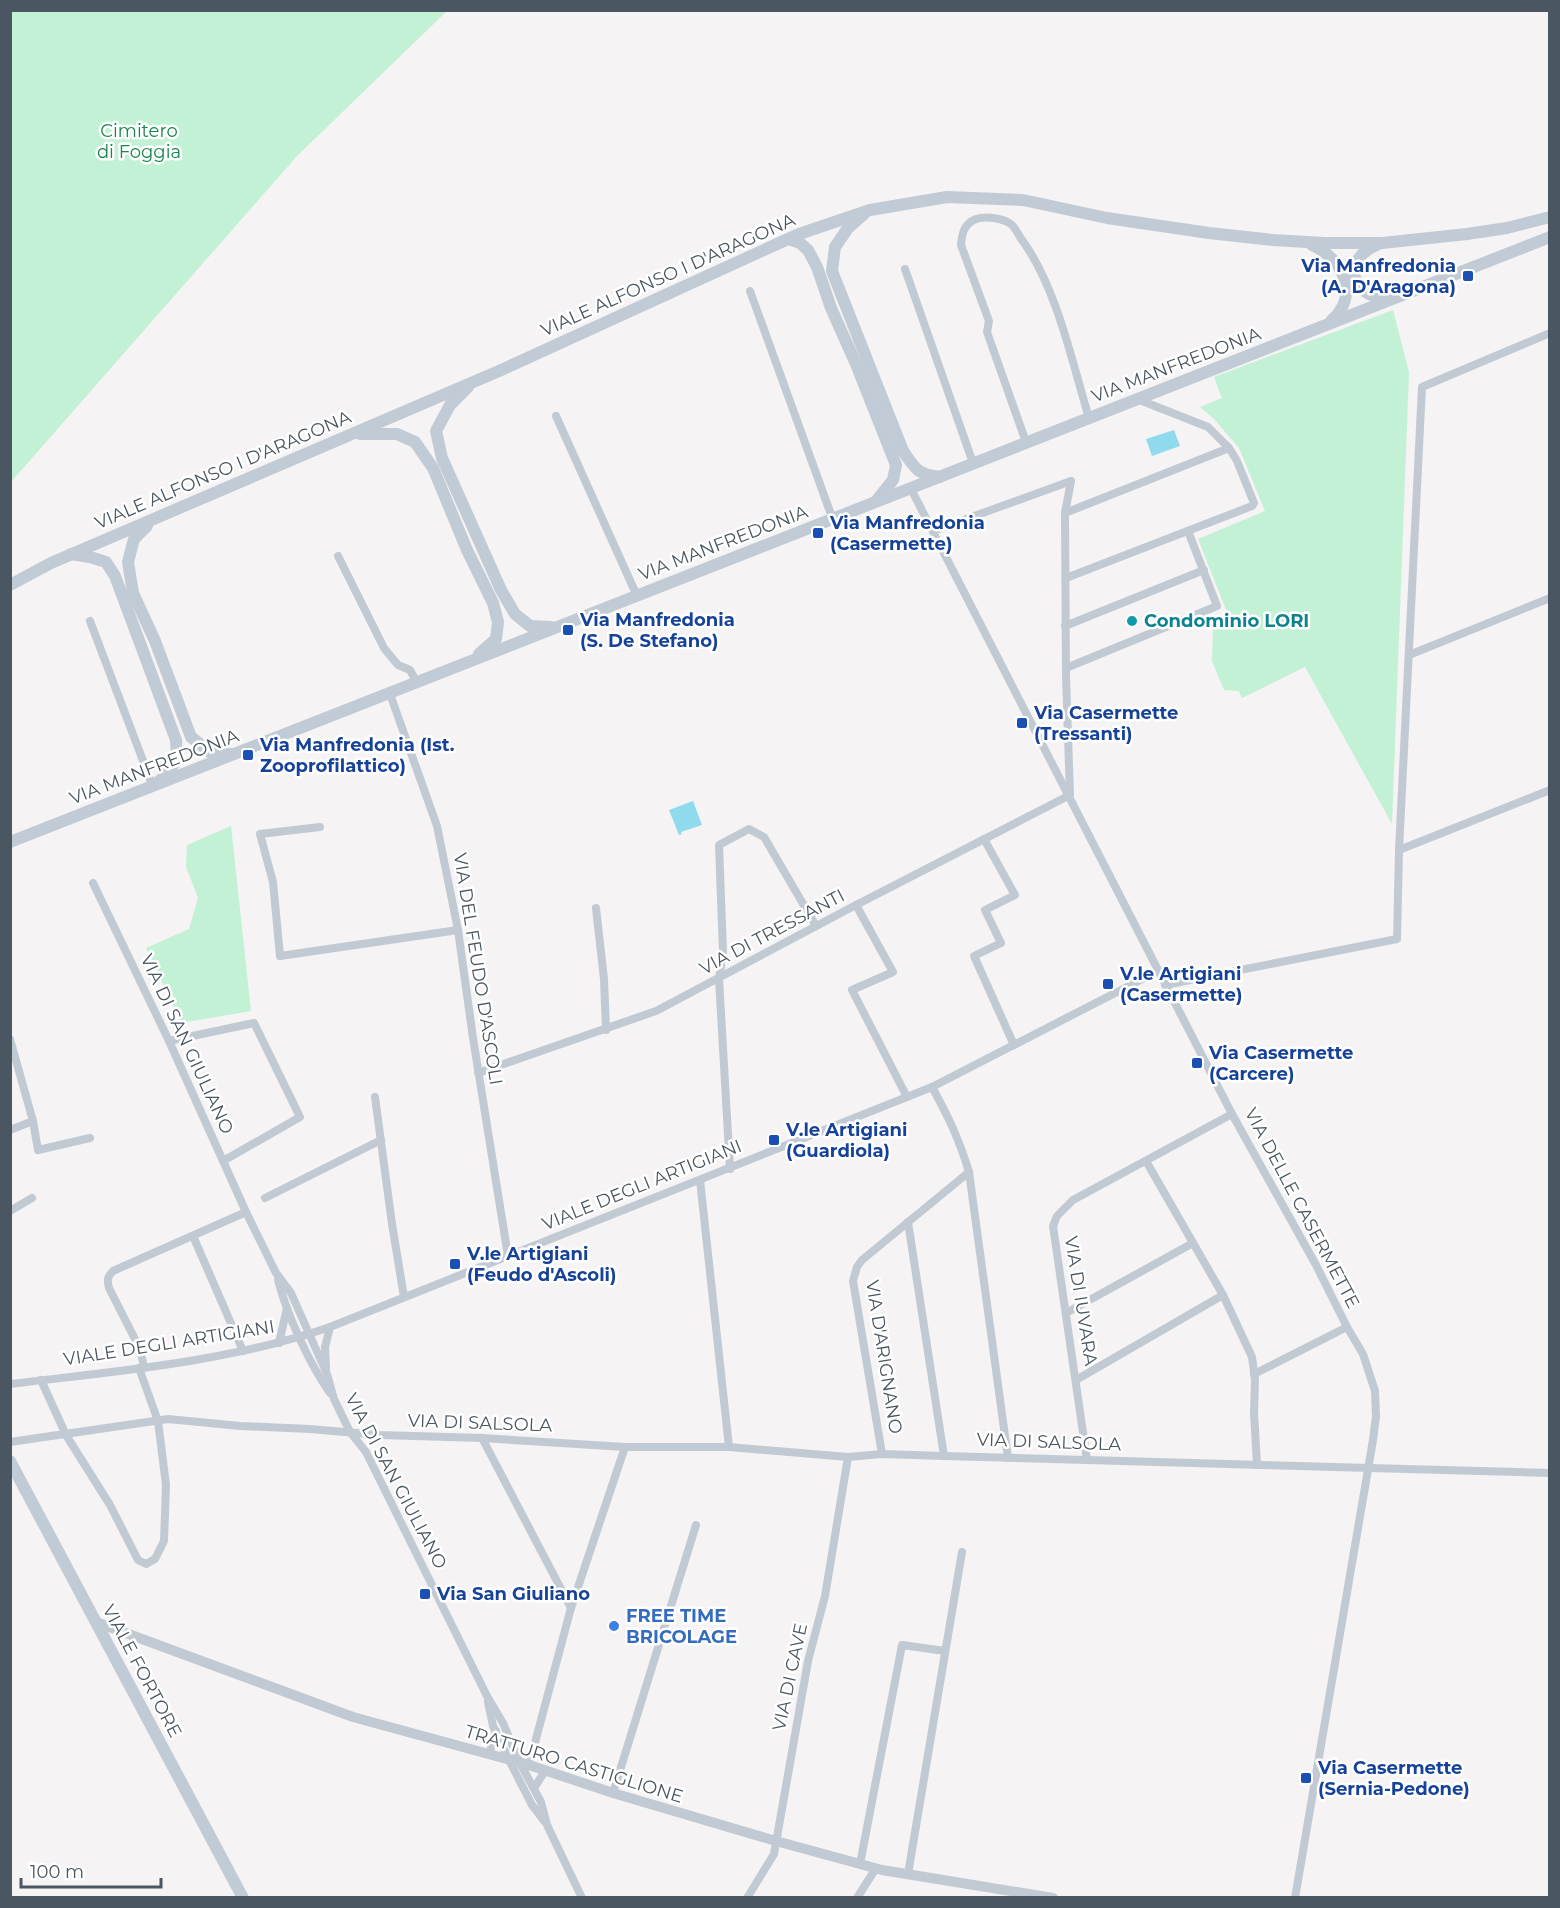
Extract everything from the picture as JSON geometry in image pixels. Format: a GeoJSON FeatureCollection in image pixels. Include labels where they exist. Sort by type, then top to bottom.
{"type":"FeatureCollection","features":[{"type":"Feature","properties":{"kind":"main road","name":"VIALE ALFONSO I D'ARAGONA"},"geometry":{"type":"LineString","coordinates":[[10,585],[71,554],[473,382],[789,239],[870,210],[947,197],[1023,200],[1107,218],[1209,233],[1304,242],[1382,243]]}},
{"type":"Feature","properties":{"kind":"main road"},"geometry":{"type":"LineString","coordinates":[[870,210],[848,228],[835,247],[832,271],[903,451],[917,470],[924,475],[941,477]]}},
{"type":"Feature","properties":{"kind":"main road"},"geometry":{"type":"LineString","coordinates":[[1400,297],[1380,298],[1370,296],[1362,290],[1356,280],[1355,268],[1360,257],[1370,248],[1382,243],[1487,231],[1550,217]]}},
{"type":"Feature","properties":{"kind":"main road","name":"VIA MANFREDONIA"},"geometry":{"type":"LineString","coordinates":[[12,839],[153,787],[1550,237]]}},
{"type":"Feature","properties":{"kind":"main road"},"geometry":{"type":"LineString","coordinates":[[789,239],[800,243],[808,250],[817,267],[831,308],[896,465],[893,480],[874,503]]}},
{"type":"Feature","properties":{"kind":"main road"},"geometry":{"type":"LineString","coordinates":[[1304,242],[1334,259],[1347,288],[1347,297],[1341,310],[1323,327]]}},
{"type":"Feature","properties":{"kind":"main road"},"geometry":{"type":"LineString","coordinates":[[473,382],[450,405],[436,431],[442,458],[501,590],[515,614],[530,626],[558,627]]}},
{"type":"Feature","properties":{"kind":"main road"},"geometry":{"type":"LineString","coordinates":[[352,434],[397,434],[415,442],[433,468],[467,550],[493,603],[498,622],[496,639],[484,651],[466,663]]}},
{"type":"Feature","properties":{"kind":"main road"},"geometry":{"type":"LineString","coordinates":[[152,520],[134,539],[128,562],[134,593],[155,641],[191,737],[211,753],[236,754]]}},
{"type":"Feature","properties":{"kind":"main road"},"geometry":{"type":"LineString","coordinates":[[71,554],[106,562],[115,576],[161,695],[176,740],[177,760],[166,776],[153,787]]}},
{"type":"Feature","properties":{"kind":"main road","name":"VIALE FORTORE"},"geometry":{"type":"LineString","coordinates":[[10,1461],[243,1898]]}},
{"type":"Feature","properties":{"kind":"street"},"geometry":{"type":"LineString","coordinates":[[1026,442],[987,333],[990,321],[961,245],[962,232],[969,223],[979,218],[1005,221],[1012,225],[1029,250],[1042,275],[1057,314],[1089,418]]}},
{"type":"Feature","properties":{"kind":"street"},"geometry":{"type":"LineString","coordinates":[[905,270],[973,463]]}},
{"type":"Feature","properties":{"kind":"street"},"geometry":{"type":"LineString","coordinates":[[750,291],[833,520]]}},
{"type":"Feature","properties":{"kind":"street"},"geometry":{"type":"LineString","coordinates":[[1165,984],[1397,939],[1399,850],[1422,387],[1550,333]]}},
{"type":"Feature","properties":{"kind":"street"},"geometry":{"type":"LineString","coordinates":[[1066,578],[1252,506],[1254,503],[1229,447],[1208,427],[1137,399]]}},
{"type":"Feature","properties":{"kind":"street"},"geometry":{"type":"LineString","coordinates":[[556,416],[597,512],[637,596]]}},
{"type":"Feature","properties":{"kind":"street"},"geometry":{"type":"LineString","coordinates":[[1065,513],[1229,447]]}},
{"type":"Feature","properties":{"kind":"street"},"geometry":{"type":"LineString","coordinates":[[933,531],[1071,481],[1065,513],[1065,626],[1070,795]]}},
{"type":"Feature","properties":{"kind":"street","name":"VIA DELLE CASERMETTE"},"geometry":{"type":"LineString","coordinates":[[911,489],[1232,1114],[1363,1354],[1375,1392],[1376,1416],[1368,1468],[1295,1898]]}},
{"type":"Feature","properties":{"kind":"street"},"geometry":{"type":"LineString","coordinates":[[1066,668],[1217,606],[1188,531]]}},
{"type":"Feature","properties":{"kind":"street"},"geometry":{"type":"LineString","coordinates":[[338,556],[384,648],[398,665],[410,670],[417,683]]}},
{"type":"Feature","properties":{"kind":"street"},"geometry":{"type":"LineString","coordinates":[[1065,626],[1204,570]]}},
{"type":"Feature","properties":{"kind":"street"},"geometry":{"type":"LineString","coordinates":[[1409,656],[1550,598]]}},
{"type":"Feature","properties":{"kind":"street"},"geometry":{"type":"LineString","coordinates":[[90,621],[153,787]]}},
{"type":"Feature","properties":{"kind":"street","name":"VIA DEL FEUDO D'ASCOLI"},"geometry":{"type":"LineString","coordinates":[[390,694],[435,820],[458,930],[478,1073],[508,1256]]}},
{"type":"Feature","properties":{"kind":"street"},"geometry":{"type":"LineString","coordinates":[[1399,850],[1550,790]]}},
{"type":"Feature","properties":{"kind":"street","name":"VIA DI TRESSANTI"},"geometry":{"type":"LineString","coordinates":[[478,1073],[656,1011],[1070,795]]}},
{"type":"Feature","properties":{"kind":"street"},"geometry":{"type":"LineString","coordinates":[[320,827],[260,834],[273,882],[280,956],[458,930]]}},
{"type":"Feature","properties":{"kind":"street"},"geometry":{"type":"LineString","coordinates":[[730,1169],[718,979],[723,952],[719,845],[749,829],[764,837],[816,926]]}},
{"type":"Feature","properties":{"kind":"street"},"geometry":{"type":"LineString","coordinates":[[984,838],[1015,895],[985,910],[1001,943],[974,956],[1014,1045]]}},
{"type":"Feature","properties":{"kind":"street","name":"VIA DI SAN GIULIANO"},"geometry":{"type":"LineString","coordinates":[[93,883],[169,1041],[246,1212],[276,1273],[291,1293],[304,1336],[327,1374],[334,1398],[350,1432],[366,1452],[487,1696],[525,1764],[541,1802],[547,1825],[582,1898]]}},
{"type":"Feature","properties":{"kind":"street"},"geometry":{"type":"LineString","coordinates":[[856,905],[893,972],[852,990],[908,1097]]}},
{"type":"Feature","properties":{"kind":"street"},"geometry":{"type":"LineString","coordinates":[[596,908],[604,978],[606,1029]]}},
{"type":"Feature","properties":{"kind":"street","name":"VIALE DEGLI ARTIGIANI"},"geometry":{"type":"LineString","coordinates":[[10,1384],[243,1351],[279,1343],[330,1327],[932,1087],[1158,971]]}},
{"type":"Feature","properties":{"kind":"street"},"geometry":{"type":"LineString","coordinates":[[169,1041],[254,1023],[300,1117],[223,1161]]}},
{"type":"Feature","properties":{"kind":"street"},"geometry":{"type":"LineString","coordinates":[[10,1039],[33,1121],[38,1150],[90,1138]]}},
{"type":"Feature","properties":{"kind":"street"},"geometry":{"type":"LineString","coordinates":[[932,1087],[952,1122],[969,1172],[1008,1458]]}},
{"type":"Feature","properties":{"kind":"street"},"geometry":{"type":"LineString","coordinates":[[375,1097],[404,1297]]}},
{"type":"Feature","properties":{"kind":"street","name":"VIA DI IUVARA"},"geometry":{"type":"LineString","coordinates":[[1087,1460],[1053,1226],[1057,1216],[1073,1200],[1232,1114]]}},
{"type":"Feature","properties":{"kind":"street"},"geometry":{"type":"LineString","coordinates":[[10,1130],[33,1121]]}},
{"type":"Feature","properties":{"kind":"street"},"geometry":{"type":"LineString","coordinates":[[265,1197],[381,1140]]}},
{"type":"Feature","properties":{"kind":"street"},"geometry":{"type":"LineString","coordinates":[[1146,1161],[1223,1295],[1252,1358],[1257,1465]]}},
{"type":"Feature","properties":{"kind":"street","name":"VIA D'ARIGNANO"},"geometry":{"type":"LineString","coordinates":[[882,1454],[853,1281],[856,1267],[861,1260],[969,1172]]}},
{"type":"Feature","properties":{"kind":"street"},"geometry":{"type":"LineString","coordinates":[[700,1180],[729,1447]]}},
{"type":"Feature","properties":{"kind":"street"},"geometry":{"type":"LineString","coordinates":[[10,1210],[32,1198]]}},
{"type":"Feature","properties":{"kind":"street"},"geometry":{"type":"LineString","coordinates":[[41,1380],[66,1435],[110,1505],[138,1560],[146,1564],[155,1559],[164,1541],[166,1485],[158,1421],[141,1367],[140,1349],[109,1288],[108,1275],[246,1212]]}},
{"type":"Feature","properties":{"kind":"street"},"geometry":{"type":"LineString","coordinates":[[908,1222],[944,1455]]}},
{"type":"Feature","properties":{"kind":"street"},"geometry":{"type":"LineString","coordinates":[[193,1236],[243,1351]]}},
{"type":"Feature","properties":{"kind":"street"},"geometry":{"type":"LineString","coordinates":[[1066,1313],[1193,1242]]}},
{"type":"Feature","properties":{"kind":"street"},"geometry":{"type":"LineString","coordinates":[[276,1273],[282,1297],[304,1336],[318,1376],[334,1398]]}},
{"type":"Feature","properties":{"kind":"street"},"geometry":{"type":"LineString","coordinates":[[1076,1380],[1223,1295]]}},
{"type":"Feature","properties":{"kind":"street"},"geometry":{"type":"LineString","coordinates":[[279,1343],[287,1307]]}},
{"type":"Feature","properties":{"kind":"street"},"geometry":{"type":"LineString","coordinates":[[327,1374],[326,1347],[330,1327]]}},
{"type":"Feature","properties":{"kind":"street"},"geometry":{"type":"LineString","coordinates":[[1254,1374],[1347,1327]]}},
{"type":"Feature","properties":{"kind":"street","name":"VIA DI SALSOLA"},"geometry":{"type":"LineString","coordinates":[[10,1442],[168,1419],[379,1435],[482,1437],[625,1447],[729,1447],[848,1457],[882,1454],[944,1455],[1550,1473]]}},
{"type":"Feature","properties":{"kind":"street"},"geometry":{"type":"LineString","coordinates":[[482,1437],[571,1608]]}},
{"type":"Feature","properties":{"kind":"street"},"geometry":{"type":"LineString","coordinates":[[525,1764],[571,1608],[625,1447]]}},
{"type":"Feature","properties":{"kind":"street","name":"VIA DI CAVE"},"geometry":{"type":"LineString","coordinates":[[747,1898],[774,1854],[808,1661],[825,1596],[848,1457]]}},
{"type":"Feature","properties":{"kind":"street"},"geometry":{"type":"LineString","coordinates":[[613,1793],[696,1525]]}},
{"type":"Feature","properties":{"kind":"street"},"geometry":{"type":"LineString","coordinates":[[908,1874],[962,1552]]}},
{"type":"Feature","properties":{"kind":"street","name":"TRATTURO CASTIGLIONE"},"geometry":{"type":"LineString","coordinates":[[96,1622],[353,1717],[525,1764],[613,1793],[776,1841],[876,1868],[1053,1898]]}},
{"type":"Feature","properties":{"kind":"street"},"geometry":{"type":"LineString","coordinates":[[860,1864],[902,1645],[945,1651]]}},
{"type":"Feature","properties":{"kind":"street"},"geometry":{"type":"LineString","coordinates":[[487,1696],[493,1726],[532,1805],[547,1825]]}},
{"type":"Feature","properties":{"kind":"street"},"geometry":{"type":"LineString","coordinates":[[489,1754],[496,1731]]}},
{"type":"Feature","properties":{"kind":"street"},"geometry":{"type":"LineString","coordinates":[[534,1788],[545,1771]]}},
{"type":"Feature","properties":{"kind":"street"},"geometry":{"type":"LineString","coordinates":[[857,1898],[876,1868]]}},
{"type":"Feature","properties":{"kind":"green space","name":"Cimitero di Foggia"},"geometry":{"type":"Polygon","coordinates":[[[11,10],[447,11],[297,156],[11,482],[11,10]]]}},
{"type":"Feature","properties":{"kind":"green space"},"geometry":{"type":"Polygon","coordinates":[[[1393,310],[1409,372],[1392,824],[1305,667],[1242,698],[1239,691],[1224,690],[1212,661],[1213,626],[1226,610],[1198,539],[1265,511],[1239,448],[1214,419],[1200,407],[1222,398],[1214,377],[1393,310]]]}},
{"type":"Feature","properties":{"kind":"green space"},"geometry":{"type":"Polygon","coordinates":[[[231,826],[251,1011],[181,1023],[146,948],[189,929],[198,898],[186,867],[187,845],[231,826]]]}},
{"type":"Feature","properties":{"kind":"water"},"geometry":{"type":"Polygon","coordinates":[[[1174,430],[1180,446],[1152,456],[1146,439],[1174,430]]]}},
{"type":"Feature","properties":{"kind":"water"},"geometry":{"type":"Polygon","coordinates":[[[693,801],[702,825],[681,832],[682,834],[679,835],[669,810],[693,801]]]}},
{"type":"Feature","properties":{"kind":"place","name":"Via Manfredonia (A. D'Aragona)"},"geometry":{"type":"Point","coordinates":[1468,276]}},
{"type":"Feature","properties":{"kind":"place","name":"Via Manfredonia (Casermette)"},"geometry":{"type":"Point","coordinates":[818,533]}},
{"type":"Feature","properties":{"kind":"place","name":"Condominio LORI"},"geometry":{"type":"Point","coordinates":[1132,621]}},
{"type":"Feature","properties":{"kind":"place","name":"Via Manfredonia (S. De Stefano)"},"geometry":{"type":"Point","coordinates":[568,630]}},
{"type":"Feature","properties":{"kind":"place","name":"Via Casermette (Tressanti)"},"geometry":{"type":"Point","coordinates":[1022,723]}},
{"type":"Feature","properties":{"kind":"place","name":"Via Manfredonia (Ist. Zooprofilattico)"},"geometry":{"type":"Point","coordinates":[248,755]}},
{"type":"Feature","properties":{"kind":"place","name":"V.le Artigiani (Casermette)"},"geometry":{"type":"Point","coordinates":[1108,984]}},
{"type":"Feature","properties":{"kind":"place","name":"Via Casermette (Carcere)"},"geometry":{"type":"Point","coordinates":[1197,1063]}},
{"type":"Feature","properties":{"kind":"place","name":"V.le Artigiani (Guardiola)"},"geometry":{"type":"Point","coordinates":[774,1140]}},
{"type":"Feature","properties":{"kind":"place","name":"V.le Artigiani (Feudo d'Ascoli)"},"geometry":{"type":"Point","coordinates":[455,1264]}},
{"type":"Feature","properties":{"kind":"place","name":"Via San Giuliano"},"geometry":{"type":"Point","coordinates":[425,1594]}},
{"type":"Feature","properties":{"kind":"place","name":"FREE TIME BRICOLAGE"},"geometry":{"type":"Point","coordinates":[614,1626]}},
{"type":"Feature","properties":{"kind":"place","name":"Via Casermette (Sernia-Pedone)"},"geometry":{"type":"Point","coordinates":[1306,1778]}}]}
